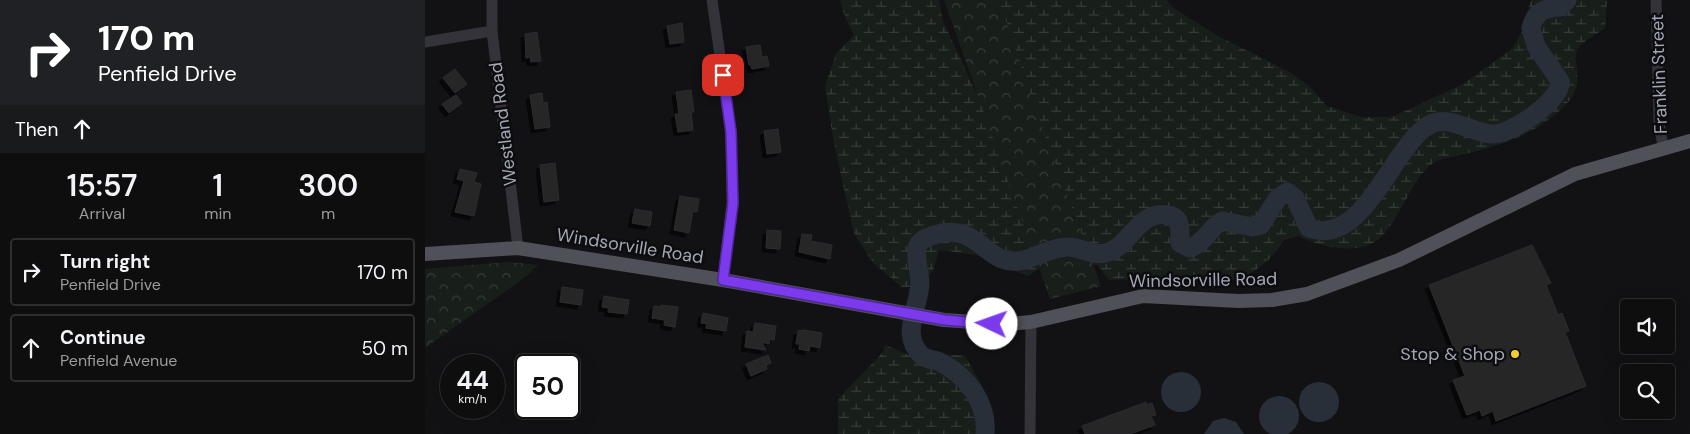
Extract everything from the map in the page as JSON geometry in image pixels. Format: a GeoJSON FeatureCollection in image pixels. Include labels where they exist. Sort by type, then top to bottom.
{"type":"FeatureCollection","features":[{"type":"Feature","properties":{"kind":"main road","name":"Windsorville Road"},"geometry":{"type":"LineString","coordinates":[[425,254],[518,248],[723,280],[925,317],[979,324],[1031,322],[1143,296],[1238,301],[1272,300],[1315,292],[1408,256],[1575,174],[1663,147],[1690,141]]}},
{"type":"Feature","properties":{"kind":"street","name":"Westland Road"},"geometry":{"type":"LineString","coordinates":[[492,0],[492,31],[518,248]]}},
{"type":"Feature","properties":{"kind":"street"},"geometry":{"type":"LineString","coordinates":[[712,0],[731,132],[733,203],[723,280]]}},
{"type":"Feature","properties":{"kind":"street","name":"Franklin Street"},"geometry":{"type":"LineString","coordinates":[[1656,0],[1659,122],[1663,147]]}},
{"type":"Feature","properties":{"kind":"street"},"geometry":{"type":"LineString","coordinates":[[425,42],[492,31]]}},
{"type":"Feature","properties":{"kind":"street"},"geometry":{"type":"LineString","coordinates":[[1030,434],[1031,322]]}},
{"type":"Feature","properties":{"kind":"green space"},"geometry":{"type":"Polygon","coordinates":[[[840,0],[939,0],[943,21],[988,118],[1040,268],[1028,276],[976,255],[939,250],[933,271],[919,287],[902,287],[873,263],[854,233],[834,144],[825,86],[836,54],[854,35],[845,17],[840,0]]]}},
{"type":"Feature","properties":{"kind":"green space"},"geometry":{"type":"Polygon","coordinates":[[[944,0],[999,0],[1046,138],[1101,286],[1050,299],[944,0]]]}},
{"type":"Feature","properties":{"kind":"green space"},"geometry":{"type":"Polygon","coordinates":[[[984,0],[1167,0],[1172,7],[1218,36],[1291,73],[1308,85],[1327,106],[1361,117],[1392,117],[1463,84],[1513,48],[1522,31],[1531,0],[1607,0],[1605,28],[1583,43],[1576,53],[1577,78],[1574,94],[1546,122],[1508,141],[1465,154],[1444,158],[1433,163],[1417,181],[1388,229],[1371,244],[1353,248],[1334,248],[1298,236],[1284,240],[1272,256],[1256,270],[1238,278],[1218,281],[1181,277],[1109,280],[1097,265],[1087,264],[984,0]]]}},
{"type":"Feature","properties":{"kind":"green space"},"geometry":{"type":"Polygon","coordinates":[[[508,262],[538,265],[524,278],[425,348],[425,269],[508,262]]]}},
{"type":"Feature","properties":{"kind":"green space"},"geometry":{"type":"Polygon","coordinates":[[[885,345],[909,355],[964,355],[985,392],[988,401],[990,434],[838,434],[838,399],[883,352],[885,345]]]}},
{"type":"Feature","properties":{"kind":"shaded area"},"geometry":{"type":"Polygon","coordinates":[[[1185,372],[1192,375],[1198,381],[1201,392],[1200,400],[1192,409],[1185,412],[1177,412],[1170,409],[1162,400],[1161,388],[1164,381],[1173,373],[1185,372]]]}},
{"type":"Feature","properties":{"kind":"shaded area"},"geometry":{"type":"Polygon","coordinates":[[[1323,382],[1330,385],[1336,391],[1339,402],[1338,410],[1330,419],[1323,422],[1315,422],[1308,419],[1300,410],[1299,398],[1302,391],[1311,383],[1323,382]]]}},
{"type":"Feature","properties":{"kind":"shaded area"},"geometry":{"type":"Polygon","coordinates":[[[1279,396],[1293,402],[1298,412],[1297,424],[1293,430],[1283,435],[1271,434],[1265,430],[1259,416],[1265,402],[1279,396]]]}},
{"type":"Feature","properties":{"kind":"shaded area"},"geometry":{"type":"Polygon","coordinates":[[[1224,418],[1236,422],[1244,434],[1204,434],[1213,421],[1224,418]]]}},
{"type":"Feature","properties":{"kind":"building"},"geometry":{"type":"Polygon","coordinates":[[[682,23],[684,42],[670,44],[667,26],[682,23]]]}},
{"type":"Feature","properties":{"kind":"building"},"geometry":{"type":"Polygon","coordinates":[[[537,32],[541,61],[531,62],[530,57],[526,58],[525,34],[537,32]]]}},
{"type":"Feature","properties":{"kind":"building"},"geometry":{"type":"Polygon","coordinates":[[[760,45],[762,57],[767,56],[769,66],[752,69],[751,65],[749,65],[746,47],[760,45]]]}},
{"type":"Feature","properties":{"kind":"building"},"geometry":{"type":"Polygon","coordinates":[[[455,69],[467,84],[455,93],[443,78],[455,69]]]}},
{"type":"Feature","properties":{"kind":"building"},"geometry":{"type":"Polygon","coordinates":[[[691,90],[694,112],[691,112],[693,130],[678,132],[675,114],[679,114],[676,92],[691,90]]]}},
{"type":"Feature","properties":{"kind":"building"},"geometry":{"type":"Polygon","coordinates":[[[542,93],[543,103],[547,102],[550,127],[535,129],[530,95],[542,93]]]}},
{"type":"Feature","properties":{"kind":"building"},"geometry":{"type":"Polygon","coordinates":[[[456,95],[462,103],[449,113],[442,104],[456,95]]]}},
{"type":"Feature","properties":{"kind":"building"},"geometry":{"type":"Polygon","coordinates":[[[778,129],[781,152],[767,154],[764,131],[778,129]]]}},
{"type":"Feature","properties":{"kind":"building"},"geometry":{"type":"Polygon","coordinates":[[[555,163],[559,200],[544,202],[540,165],[555,163]]]}},
{"type":"Feature","properties":{"kind":"building"},"geometry":{"type":"Polygon","coordinates":[[[460,169],[477,173],[474,182],[481,184],[474,216],[455,212],[464,181],[457,179],[460,169]]]}},
{"type":"Feature","properties":{"kind":"building"},"geometry":{"type":"Polygon","coordinates":[[[680,196],[699,199],[697,212],[693,212],[689,233],[674,230],[680,196]]]}},
{"type":"Feature","properties":{"kind":"building"},"geometry":{"type":"Polygon","coordinates":[[[635,209],[652,212],[650,226],[632,223],[635,209]]]}},
{"type":"Feature","properties":{"kind":"building"},"geometry":{"type":"Polygon","coordinates":[[[767,230],[781,231],[780,249],[766,248],[767,230]]]}},
{"type":"Feature","properties":{"kind":"building"},"geometry":{"type":"Polygon","coordinates":[[[802,234],[812,235],[811,241],[832,245],[830,259],[799,252],[802,234]]]}},
{"type":"Feature","properties":{"kind":"building","name":"Stop & Shop"},"geometry":{"type":"Polygon","coordinates":[[[1532,245],[1551,283],[1546,285],[1558,315],[1562,313],[1569,331],[1565,332],[1586,386],[1496,421],[1493,411],[1482,416],[1480,410],[1467,415],[1453,380],[1465,376],[1429,285],[1532,245]]]}},
{"type":"Feature","properties":{"kind":"building"},"geometry":{"type":"Polygon","coordinates":[[[562,287],[583,290],[581,305],[560,302],[562,287]]]}},
{"type":"Feature","properties":{"kind":"building"},"geometry":{"type":"Polygon","coordinates":[[[604,296],[629,300],[627,314],[608,312],[609,308],[602,307],[604,296]]]}},
{"type":"Feature","properties":{"kind":"building"},"geometry":{"type":"Polygon","coordinates":[[[661,305],[678,307],[675,327],[664,325],[665,320],[652,318],[654,306],[661,307],[661,305]]]}},
{"type":"Feature","properties":{"kind":"building"},"geometry":{"type":"Polygon","coordinates":[[[703,313],[728,318],[726,331],[706,328],[707,324],[701,323],[703,313]]]}},
{"type":"Feature","properties":{"kind":"building"},"geometry":{"type":"Polygon","coordinates":[[[755,323],[776,326],[774,340],[770,339],[769,344],[762,342],[766,350],[745,347],[747,331],[753,332],[755,323]]]}},
{"type":"Feature","properties":{"kind":"building"},"geometry":{"type":"Polygon","coordinates":[[[798,331],[822,333],[820,348],[810,346],[809,351],[799,349],[800,344],[796,344],[798,331]]]}},
{"type":"Feature","properties":{"kind":"building"},"geometry":{"type":"Polygon","coordinates":[[[768,355],[771,363],[766,365],[767,369],[751,376],[746,364],[768,355]]]}},
{"type":"Feature","properties":{"kind":"building"},"geometry":{"type":"Polygon","coordinates":[[[1146,402],[1147,405],[1152,403],[1156,415],[1151,416],[1155,425],[1130,434],[1085,434],[1082,426],[1146,402]]]}},
{"type":"Feature","properties":{"kind":"waterway"},"geometry":{"type":"LineString","coordinates":[[985,434],[983,412],[974,392],[950,368],[940,362],[922,356],[912,340],[912,322],[920,284],[917,248],[921,241],[934,235],[950,232],[962,234],[973,239],[1000,258],[1011,261],[1024,260],[1062,247],[1073,247],[1100,254],[1114,250],[1141,223],[1149,218],[1158,215],[1170,215],[1177,219],[1180,227],[1180,243],[1190,248],[1199,243],[1222,221],[1252,227],[1261,225],[1277,199],[1287,192],[1295,198],[1309,228],[1328,230],[1345,224],[1361,210],[1376,192],[1403,152],[1416,136],[1429,125],[1444,122],[1461,125],[1484,133],[1500,133],[1522,123],[1553,98],[1560,81],[1536,46],[1531,28],[1535,18],[1541,12],[1549,8],[1560,7],[1567,0]]}},
{"type":"Feature","properties":{"kind":"place","name":"Stop & Shop"},"geometry":{"type":"Point","coordinates":[1515,354]}},
{"type":"Feature","properties":{"kind":"route"},"geometry":{"type":"LineString","coordinates":[[723,75],[731,132],[733,203],[723,280],[945,320],[992,324]]}}]}
